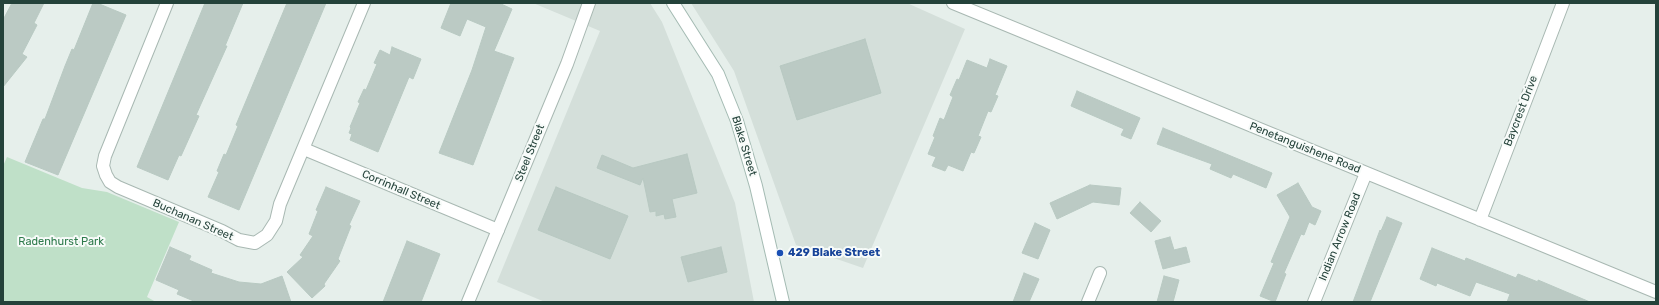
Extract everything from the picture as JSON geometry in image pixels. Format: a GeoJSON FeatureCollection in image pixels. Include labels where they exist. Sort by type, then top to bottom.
{"type":"FeatureCollection","features":[{"type":"Feature","properties":{"kind":"street","name":"Buchanan Street"},"geometry":{"type":"LineString","coordinates":[[167,3],[105,156],[103,166],[106,175],[110,182],[118,188],[222,231],[239,240],[255,243],[267,235],[276,221],[280,204],[364,3]]}},
{"type":"Feature","properties":{"kind":"street","name":"Steel Street"},"geometry":{"type":"LineString","coordinates":[[468,302],[567,64],[589,3]]}},
{"type":"Feature","properties":{"kind":"street","name":"Blake Street"},"geometry":{"type":"LineString","coordinates":[[673,3],[718,74],[737,121],[756,186],[783,302]]}},
{"type":"Feature","properties":{"kind":"street","name":"Penetanguishene Road"},"geometry":{"type":"LineString","coordinates":[[953,3],[1656,292]]}},
{"type":"Feature","properties":{"kind":"street","name":"Baycrest Drive"},"geometry":{"type":"LineString","coordinates":[[1480,220],[1562,3]]}},
{"type":"Feature","properties":{"kind":"street","name":"Corrinhall Street"},"geometry":{"type":"LineString","coordinates":[[304,148],[498,230]]}},
{"type":"Feature","properties":{"kind":"street","name":"Indian Arrow Road"},"geometry":{"type":"LineString","coordinates":[[1314,302],[1366,173]]}},
{"type":"Feature","properties":{"kind":"street"},"geometry":{"type":"LineString","coordinates":[[1088,302],[1100,273]]}},
{"type":"Feature","properties":{"kind":"shaded area"},"geometry":{"type":"Polygon","coordinates":[[[533,3],[650,3],[662,22],[735,203],[754,302],[545,302],[497,282],[600,31],[533,3]]]}},
{"type":"Feature","properties":{"kind":"shaded area"},"geometry":{"type":"Polygon","coordinates":[[[691,3],[907,3],[965,29],[863,268],[796,245],[734,71],[691,3]]]}},
{"type":"Feature","properties":{"kind":"green space","name":"Radenhurst Park"},"geometry":{"type":"Polygon","coordinates":[[[7,157],[82,188],[107,192],[179,222],[147,297],[156,302],[3,302],[3,166],[7,157]]]}},
{"type":"Feature","properties":{"kind":"building"},"geometry":{"type":"Polygon","coordinates":[[[12,3],[44,3],[34,23],[37,25],[22,54],[27,57],[3,87],[3,20],[12,3]]]}},
{"type":"Feature","properties":{"kind":"building"},"geometry":{"type":"Polygon","coordinates":[[[93,3],[97,3],[126,15],[58,175],[25,162],[43,119],[45,119],[72,49],[74,50],[93,3]]]}},
{"type":"Feature","properties":{"kind":"building"},"geometry":{"type":"Polygon","coordinates":[[[205,3],[243,3],[225,46],[227,46],[196,115],[199,116],[181,156],[179,155],[168,180],[137,167],[205,3]]]}},
{"type":"Feature","properties":{"kind":"building"},"geometry":{"type":"Polygon","coordinates":[[[287,3],[326,3],[239,210],[208,197],[219,172],[217,171],[224,154],[226,155],[238,126],[236,125],[287,3]]]}},
{"type":"Feature","properties":{"kind":"building"},"geometry":{"type":"Polygon","coordinates":[[[451,3],[499,3],[512,9],[494,51],[514,58],[473,165],[439,153],[472,70],[486,27],[467,19],[460,36],[441,28],[451,3]]]}},
{"type":"Feature","properties":{"kind":"building"},"geometry":{"type":"Polygon","coordinates":[[[865,39],[881,93],[797,120],[780,66],[865,39]]]}},
{"type":"Feature","properties":{"kind":"building"},"geometry":{"type":"Polygon","coordinates":[[[392,47],[421,59],[413,79],[409,77],[378,152],[350,140],[352,134],[349,133],[360,103],[358,102],[364,89],[366,90],[377,64],[374,63],[380,50],[390,55],[392,47]]]}},
{"type":"Feature","properties":{"kind":"building"},"geometry":{"type":"Polygon","coordinates":[[[990,59],[1007,66],[995,95],[998,96],[991,112],[988,111],[978,136],[981,137],[974,153],[971,152],[963,171],[948,165],[945,171],[932,166],[936,157],[928,154],[935,137],[933,136],[940,118],[944,120],[953,97],[950,95],[957,79],[959,80],[967,60],[987,68],[990,59]]]}},
{"type":"Feature","properties":{"kind":"building"},"geometry":{"type":"Polygon","coordinates":[[[1077,91],[1140,118],[1131,139],[1121,135],[1124,129],[1071,106],[1077,91]]]}},
{"type":"Feature","properties":{"kind":"building"},"geometry":{"type":"Polygon","coordinates":[[[1163,128],[1272,173],[1266,188],[1233,174],[1231,178],[1210,169],[1212,164],[1157,144],[1163,128]]]}},
{"type":"Feature","properties":{"kind":"building"},"geometry":{"type":"Polygon","coordinates":[[[687,154],[697,193],[672,199],[676,217],[665,219],[664,214],[656,216],[656,211],[650,212],[643,178],[640,185],[597,168],[602,155],[633,168],[687,154]]]}},
{"type":"Feature","properties":{"kind":"building"},"geometry":{"type":"Polygon","coordinates":[[[1298,183],[1312,207],[1321,211],[1315,225],[1309,222],[1304,235],[1301,234],[1284,273],[1286,274],[1275,302],[1260,296],[1274,263],[1271,262],[1290,217],[1277,195],[1298,183]]]}},
{"type":"Feature","properties":{"kind":"building"},"geometry":{"type":"Polygon","coordinates":[[[1090,185],[1121,188],[1119,205],[1093,202],[1057,219],[1050,203],[1090,185]]]}},
{"type":"Feature","properties":{"kind":"building"},"geometry":{"type":"Polygon","coordinates":[[[326,187],[360,201],[349,225],[351,226],[338,259],[340,261],[324,284],[325,286],[312,298],[287,272],[303,257],[300,255],[313,236],[309,234],[318,211],[316,210],[326,187]]]}},
{"type":"Feature","properties":{"kind":"building"},"geometry":{"type":"Polygon","coordinates":[[[556,187],[628,216],[610,259],[538,230],[556,187]]]}},
{"type":"Feature","properties":{"kind":"building"},"geometry":{"type":"Polygon","coordinates":[[[1140,202],[1161,221],[1151,232],[1130,213],[1140,202]]]}},
{"type":"Feature","properties":{"kind":"building"},"geometry":{"type":"Polygon","coordinates":[[[1387,217],[1402,223],[1370,302],[1353,302],[1380,230],[1381,231],[1387,217]]]}},
{"type":"Feature","properties":{"kind":"building"},"geometry":{"type":"Polygon","coordinates":[[[1035,223],[1050,230],[1038,259],[1022,253],[1035,223]]]}},
{"type":"Feature","properties":{"kind":"building"},"geometry":{"type":"Polygon","coordinates":[[[1170,237],[1174,250],[1186,247],[1190,262],[1163,269],[1155,241],[1170,237]]]}},
{"type":"Feature","properties":{"kind":"building"},"geometry":{"type":"Polygon","coordinates":[[[407,241],[440,254],[421,302],[383,302],[407,241]]]}},
{"type":"Feature","properties":{"kind":"building"},"geometry":{"type":"Polygon","coordinates":[[[170,247],[191,256],[189,260],[212,270],[211,273],[239,282],[261,284],[282,276],[291,302],[196,302],[177,294],[179,290],[156,280],[170,247]]]}},
{"type":"Feature","properties":{"kind":"building"},"geometry":{"type":"Polygon","coordinates":[[[721,247],[727,272],[688,282],[681,257],[721,247]]]}},
{"type":"Feature","properties":{"kind":"building"},"geometry":{"type":"Polygon","coordinates":[[[1432,248],[1465,261],[1466,258],[1516,278],[1518,274],[1538,282],[1538,280],[1590,302],[1507,302],[1510,294],[1476,282],[1470,296],[1437,283],[1436,286],[1420,279],[1432,248]]]}},
{"type":"Feature","properties":{"kind":"building"},"geometry":{"type":"Polygon","coordinates":[[[1024,273],[1039,279],[1029,302],[1013,302],[1024,273]]]}},
{"type":"Feature","properties":{"kind":"building"},"geometry":{"type":"Polygon","coordinates":[[[1164,276],[1179,280],[1173,302],[1157,302],[1164,276]]]}},
{"type":"Feature","properties":{"kind":"place","name":"429 Blake Street"},"geometry":{"type":"Point","coordinates":[780,253]}}]}
